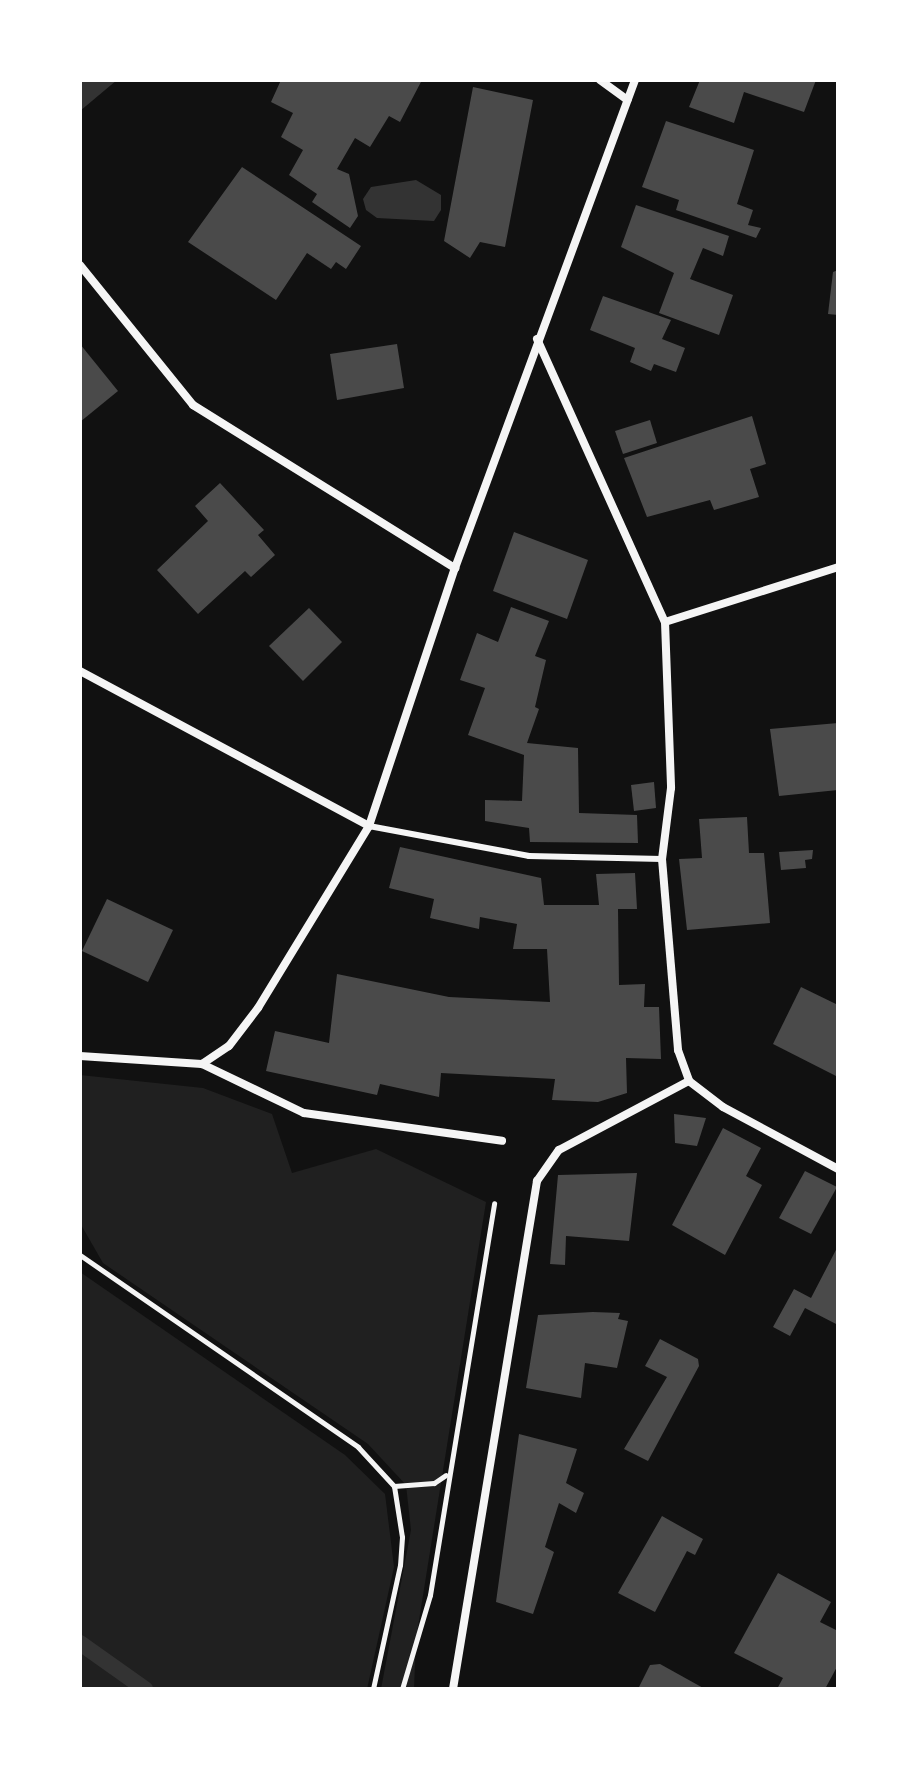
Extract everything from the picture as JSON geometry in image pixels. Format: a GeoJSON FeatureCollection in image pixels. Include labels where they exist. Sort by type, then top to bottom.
{"type":"FeatureCollection","features":[{"type":"Feature","properties":{"kind":"street"},"geometry":{"type":"LineString","coordinates":[[600,80],[628,100]]}},
{"type":"Feature","properties":{"kind":"street"},"geometry":{"type":"LineString","coordinates":[[202,1064],[229,1046],[258,1008],[369,826],[455,568],[635,80]]}},
{"type":"Feature","properties":{"kind":"street"},"geometry":{"type":"LineString","coordinates":[[80,265],[193,405],[455,568]]}},
{"type":"Feature","properties":{"kind":"street"},"geometry":{"type":"LineString","coordinates":[[537,339],[665,622],[671,788],[662,859],[678,1050],[689,1081],[723,1107],[838,1169]]}},
{"type":"Feature","properties":{"kind":"street"},"geometry":{"type":"LineString","coordinates":[[665,622],[838,567]]}},
{"type":"Feature","properties":{"kind":"street"},"geometry":{"type":"LineString","coordinates":[[80,671],[369,826]]}},
{"type":"Feature","properties":{"kind":"street"},"geometry":{"type":"LineString","coordinates":[[80,1056],[202,1064],[304,1113],[502,1141]]}},
{"type":"Feature","properties":{"kind":"street"},"geometry":{"type":"LineString","coordinates":[[453,1689],[537,1181],[559,1150],[689,1081]]}},
{"type":"Feature","properties":{"kind":"lane"},"geometry":{"type":"LineString","coordinates":[[369,826],[529,856],[662,859]]}},
{"type":"Feature","properties":{"kind":"path"},"geometry":{"type":"LineString","coordinates":[[402,1689],[430,1595],[447,1475],[494,1203]]}},
{"type":"Feature","properties":{"kind":"path"},"geometry":{"type":"LineString","coordinates":[[80,1255],[358,1447],[394,1486],[402,1537],[400,1565],[373,1689]]}},
{"type":"Feature","properties":{"kind":"path"},"geometry":{"type":"LineString","coordinates":[[394,1486],[434,1483],[447,1475]]}},
{"type":"Feature","properties":{"kind":"shaded area"},"geometry":{"type":"Polygon","coordinates":[[[80,80],[117,80],[80,111],[80,80]]]}},
{"type":"Feature","properties":{"kind":"shaded area"},"geometry":{"type":"Polygon","coordinates":[[[416,180],[441,195],[441,210],[434,221],[377,218],[366,210],[363,199],[371,187],[416,180]]]}},
{"type":"Feature","properties":{"kind":"shaded area"},"geometry":{"type":"Polygon","coordinates":[[[80,1075],[203,1088],[272,1114],[292,1173],[376,1149],[486,1202],[416,1639],[414,1689],[381,1689],[411,1530],[406,1485],[368,1444],[103,1263],[80,1223],[80,1075]]]}},
{"type":"Feature","properties":{"kind":"shaded area"},"geometry":{"type":"Polygon","coordinates":[[[80,1272],[345,1455],[385,1494],[394,1567],[367,1689],[80,1689],[80,1272]]]}},
{"type":"Feature","properties":{"kind":"building"},"geometry":{"type":"Polygon","coordinates":[[[281,80],[422,80],[400,122],[389,116],[370,147],[355,138],[337,169],[349,174],[358,216],[350,228],[312,202],[317,194],[289,175],[303,150],[281,137],[293,113],[271,102],[281,80]]]}},
{"type":"Feature","properties":{"kind":"building"},"geometry":{"type":"Polygon","coordinates":[[[700,80],[816,80],[804,112],[744,92],[734,123],[689,107],[700,80]]]}},
{"type":"Feature","properties":{"kind":"building"},"geometry":{"type":"Polygon","coordinates":[[[473,87],[533,100],[505,247],[480,242],[470,258],[444,241],[473,87]]]}},
{"type":"Feature","properties":{"kind":"building"},"geometry":{"type":"Polygon","coordinates":[[[666,121],[754,150],[737,204],[753,210],[748,225],[761,228],[756,238],[676,210],[679,200],[642,187],[666,121]]]}},
{"type":"Feature","properties":{"kind":"building"},"geometry":{"type":"Polygon","coordinates":[[[242,167],[361,246],[346,269],[336,262],[331,269],[307,253],[276,300],[188,242],[242,167]]]}},
{"type":"Feature","properties":{"kind":"building"},"geometry":{"type":"Polygon","coordinates":[[[636,205],[729,236],[723,256],[703,248],[690,279],[733,295],[719,335],[659,313],[674,273],[621,247],[636,205]]]}},
{"type":"Feature","properties":{"kind":"building"},"geometry":{"type":"Polygon","coordinates":[[[838,270],[838,315],[828,314],[833,272],[838,270]]]}},
{"type":"Feature","properties":{"kind":"building"},"geometry":{"type":"Polygon","coordinates":[[[603,296],[671,320],[662,339],[685,348],[676,372],[654,364],[651,371],[630,362],[635,348],[590,330],[603,296]]]}},
{"type":"Feature","properties":{"kind":"building"},"geometry":{"type":"Polygon","coordinates":[[[80,344],[118,391],[80,422],[80,344]]]}},
{"type":"Feature","properties":{"kind":"building"},"geometry":{"type":"Polygon","coordinates":[[[397,344],[404,388],[337,400],[330,354],[397,344]]]}},
{"type":"Feature","properties":{"kind":"building"},"geometry":{"type":"Polygon","coordinates":[[[752,416],[766,464],[750,469],[759,497],[714,510],[710,500],[647,517],[624,458],[752,416]]]}},
{"type":"Feature","properties":{"kind":"building"},"geometry":{"type":"Polygon","coordinates":[[[650,420],[657,443],[623,454],[615,431],[650,420]]]}},
{"type":"Feature","properties":{"kind":"building"},"geometry":{"type":"Polygon","coordinates":[[[220,483],[264,530],[258,535],[275,555],[251,577],[245,571],[198,614],[157,570],[208,521],[195,506],[220,483]]]}},
{"type":"Feature","properties":{"kind":"building"},"geometry":{"type":"Polygon","coordinates":[[[514,532],[588,560],[567,619],[493,591],[514,532]]]}},
{"type":"Feature","properties":{"kind":"building"},"geometry":{"type":"Polygon","coordinates":[[[511,607],[549,621],[535,656],[546,660],[535,707],[539,709],[527,743],[578,748],[579,813],[637,815],[638,843],[530,842],[529,828],[485,821],[485,800],[522,801],[524,755],[468,735],[485,688],[460,680],[477,633],[498,642],[511,607]]]}},
{"type":"Feature","properties":{"kind":"building"},"geometry":{"type":"Polygon","coordinates":[[[309,608],[342,642],[303,681],[269,646],[309,608]]]}},
{"type":"Feature","properties":{"kind":"building"},"geometry":{"type":"Polygon","coordinates":[[[838,723],[838,790],[779,796],[770,729],[838,723]]]}},
{"type":"Feature","properties":{"kind":"building"},"geometry":{"type":"Polygon","coordinates":[[[654,782],[656,808],[634,811],[631,785],[654,782]]]}},
{"type":"Feature","properties":{"kind":"building"},"geometry":{"type":"Polygon","coordinates":[[[747,817],[749,853],[764,853],[770,923],[687,930],[679,859],[702,858],[699,819],[747,817]]]}},
{"type":"Feature","properties":{"kind":"building"},"geometry":{"type":"Polygon","coordinates":[[[400,847],[541,878],[544,905],[599,905],[596,874],[635,873],[637,909],[618,909],[619,985],[645,984],[644,1007],[659,1007],[661,1059],[626,1058],[627,1093],[598,1102],[552,1100],[555,1079],[441,1073],[439,1097],[380,1084],[377,1095],[266,1071],[275,1031],[329,1043],[337,974],[449,997],[550,1002],[547,949],[513,949],[517,924],[480,917],[479,929],[430,918],[434,899],[389,888],[400,847]]]}},
{"type":"Feature","properties":{"kind":"building"},"geometry":{"type":"Polygon","coordinates":[[[813,850],[812,859],[805,860],[806,868],[781,870],[779,852],[813,850]]]}},
{"type":"Feature","properties":{"kind":"building"},"geometry":{"type":"Polygon","coordinates":[[[107,899],[173,930],[148,982],[82,951],[107,899]]]}},
{"type":"Feature","properties":{"kind":"building"},"geometry":{"type":"Polygon","coordinates":[[[801,987],[838,1005],[838,1077],[773,1044],[801,987]]]}},
{"type":"Feature","properties":{"kind":"building"},"geometry":{"type":"Polygon","coordinates":[[[674,1114],[706,1118],[697,1146],[675,1143],[674,1114]]]}},
{"type":"Feature","properties":{"kind":"building"},"geometry":{"type":"Polygon","coordinates":[[[723,1128],[761,1148],[746,1176],[762,1185],[725,1255],[672,1225],[723,1128]]]}},
{"type":"Feature","properties":{"kind":"building"},"geometry":{"type":"Polygon","coordinates":[[[805,1171],[837,1187],[811,1234],[779,1218],[805,1171]]]}},
{"type":"Feature","properties":{"kind":"building"},"geometry":{"type":"Polygon","coordinates":[[[637,1173],[629,1241],[566,1236],[565,1265],[550,1264],[558,1175],[637,1173]]]}},
{"type":"Feature","properties":{"kind":"building"},"geometry":{"type":"Polygon","coordinates":[[[838,1246],[838,1325],[805,1308],[790,1336],[773,1327],[794,1289],[811,1298],[838,1246]]]}},
{"type":"Feature","properties":{"kind":"building"},"geometry":{"type":"Polygon","coordinates":[[[620,1313],[618,1319],[628,1321],[617,1368],[585,1363],[581,1398],[526,1388],[538,1315],[620,1313]]]}},
{"type":"Feature","properties":{"kind":"building"},"geometry":{"type":"Polygon","coordinates":[[[660,1339],[698,1359],[699,1366],[648,1461],[624,1449],[667,1377],[645,1366],[660,1339]]]}},
{"type":"Feature","properties":{"kind":"building"},"geometry":{"type":"Polygon","coordinates":[[[519,1434],[577,1449],[566,1483],[584,1493],[576,1513],[559,1503],[545,1547],[554,1552],[533,1614],[496,1602],[519,1434]]]}},
{"type":"Feature","properties":{"kind":"building"},"geometry":{"type":"Polygon","coordinates":[[[662,1516],[703,1539],[695,1555],[687,1551],[655,1612],[618,1593],[662,1516]]]}},
{"type":"Feature","properties":{"kind":"building"},"geometry":{"type":"Polygon","coordinates":[[[778,1573],[831,1602],[820,1622],[838,1631],[838,1665],[825,1689],[777,1689],[783,1678],[734,1653],[778,1573]]]}},
{"type":"Feature","properties":{"kind":"building"},"geometry":{"type":"Polygon","coordinates":[[[660,1664],[705,1689],[638,1689],[650,1665],[660,1664]]]}},
{"type":"Feature","properties":{"kind":"waterway"},"geometry":{"type":"LineString","coordinates":[[80,1643],[145,1689]]}}]}
